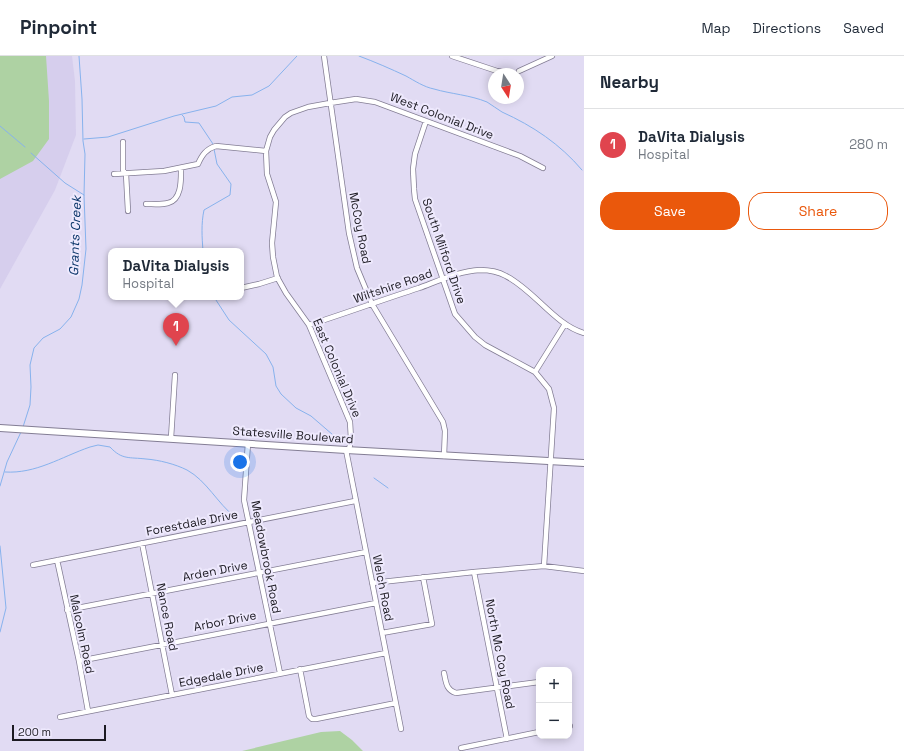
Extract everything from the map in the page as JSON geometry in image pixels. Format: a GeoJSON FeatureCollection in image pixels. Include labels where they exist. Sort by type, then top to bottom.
{"type":"FeatureCollection","features":[{"type":"Feature","properties":{"kind":"main road","name":"Statesville Boulevard"},"geometry":{"type":"LineString","coordinates":[[0,428],[444,456],[584,463]]}},
{"type":"Feature","properties":{"kind":"street","name":"McCoy Road"},"geometry":{"type":"LineString","coordinates":[[324,56],[348,233],[357,268],[372,304],[443,422],[445,432],[444,456]]}},
{"type":"Feature","properties":{"kind":"street"},"geometry":{"type":"LineString","coordinates":[[452,56],[488,68]]}},
{"type":"Feature","properties":{"kind":"street"},"geometry":{"type":"LineString","coordinates":[[524,68],[552,56]]}},
{"type":"Feature","properties":{"kind":"street","name":"West Colonial Drive"},"geometry":{"type":"LineString","coordinates":[[330,103],[356,100],[375,102],[520,156],[542,168]]}},
{"type":"Feature","properties":{"kind":"street","name":"East Colonial Drive"},"geometry":{"type":"LineString","coordinates":[[330,103],[299,109],[285,117],[270,137],[266,150],[267,174],[276,202],[272,243],[273,257],[278,278],[286,293],[309,325],[350,422],[351,439],[347,450]]}},
{"type":"Feature","properties":{"kind":"street","name":"South Milford Drive"},"geometry":{"type":"LineString","coordinates":[[426,121],[415,154],[413,168],[414,189],[418,207],[455,314],[475,337],[485,345],[535,372],[549,389],[554,408],[544,566]]}},
{"type":"Feature","properties":{"kind":"street"},"geometry":{"type":"LineString","coordinates":[[123,142],[123,170],[126,174],[128,211]]}},
{"type":"Feature","properties":{"kind":"street"},"geometry":{"type":"LineString","coordinates":[[114,174],[164,171],[198,164],[201,155],[210,147],[216,146],[266,150]]}},
{"type":"Feature","properties":{"kind":"street"},"geometry":{"type":"LineString","coordinates":[[146,204],[168,203],[176,198],[179,193],[181,168]]}},
{"type":"Feature","properties":{"kind":"street","name":"Wiltshire Road"},"geometry":{"type":"LineString","coordinates":[[309,325],[443,280],[481,270],[497,272],[522,286],[565,324],[584,333]]}},
{"type":"Feature","properties":{"kind":"street"},"geometry":{"type":"LineString","coordinates":[[244,287],[278,278]]}},
{"type":"Feature","properties":{"kind":"street"},"geometry":{"type":"LineString","coordinates":[[535,372],[565,324]]}},
{"type":"Feature","properties":{"kind":"street"},"geometry":{"type":"LineString","coordinates":[[171,438],[174,375]]}},
{"type":"Feature","properties":{"kind":"street","name":"Meadowbrook Road"},"geometry":{"type":"LineString","coordinates":[[248,443],[244,500],[280,673]]}},
{"type":"Feature","properties":{"kind":"street","name":"Welch Road"},"geometry":{"type":"LineString","coordinates":[[347,450],[355,501],[401,729]]}},
{"type":"Feature","properties":{"kind":"street","name":"Forestdale Drive"},"geometry":{"type":"LineString","coordinates":[[33,565],[355,501]]}},
{"type":"Feature","properties":{"kind":"street","name":"Nance Road"},"geometry":{"type":"LineString","coordinates":[[142,543],[172,695]]}},
{"type":"Feature","properties":{"kind":"street","name":"Arden Drive"},"geometry":{"type":"LineString","coordinates":[[67,610],[366,552]]}},
{"type":"Feature","properties":{"kind":"street","name":"Malcolm Road"},"geometry":{"type":"LineString","coordinates":[[57,560],[79,661],[88,711]]}},
{"type":"Feature","properties":{"kind":"street"},"geometry":{"type":"LineString","coordinates":[[372,583],[544,566],[584,571]]}},
{"type":"Feature","properties":{"kind":"street","name":"North Mc Coy Road"},"geometry":{"type":"LineString","coordinates":[[474,572],[507,739]]}},
{"type":"Feature","properties":{"kind":"street"},"geometry":{"type":"LineString","coordinates":[[382,633],[432,624],[423,577]]}},
{"type":"Feature","properties":{"kind":"street","name":"Arbor Drive"},"geometry":{"type":"LineString","coordinates":[[79,661],[376,603]]}},
{"type":"Feature","properties":{"kind":"street","name":"Edgedale Drive"},"geometry":{"type":"LineString","coordinates":[[60,717],[386,652]]}},
{"type":"Feature","properties":{"kind":"street"},"geometry":{"type":"LineString","coordinates":[[300,669],[310,716],[312,719],[396,703]]}},
{"type":"Feature","properties":{"kind":"street"},"geometry":{"type":"LineString","coordinates":[[444,673],[448,688],[456,693],[536,682]]}},
{"type":"Feature","properties":{"kind":"street"},"geometry":{"type":"LineString","coordinates":[[461,748],[536,733]]}},
{"type":"Feature","properties":{"kind":"shaded area"},"geometry":{"type":"Polygon","coordinates":[[[0,56],[72,56],[75,81],[76,135],[55,190],[0,289],[0,56]]]}},
{"type":"Feature","properties":{"kind":"green space"},"geometry":{"type":"Polygon","coordinates":[[[0,56],[46,56],[49,101],[49,139],[33,161],[0,179],[0,56]]]}},
{"type":"Feature","properties":{"kind":"green space"},"geometry":{"type":"Polygon","coordinates":[[[340,731],[363,751],[242,751],[321,732],[340,731]]]}},
{"type":"Feature","properties":{"kind":"waterway","name":"Grants Creek"},"geometry":{"type":"LineString","coordinates":[[23,427],[30,405],[30,365],[34,348],[43,338],[60,329],[71,317],[79,299],[82,285],[86,249],[84,195],[85,154],[83,141],[79,56]]}},
{"type":"Feature","properties":{"kind":"waterway"},"geometry":{"type":"LineString","coordinates":[[84,139],[108,137],[174,116],[216,106],[232,97],[252,95],[269,86],[297,56]]}},
{"type":"Feature","properties":{"kind":"waterway"},"geometry":{"type":"LineString","coordinates":[[359,56],[400,73],[427,87],[487,102],[545,136],[565,152],[582,170]]}},
{"type":"Feature","properties":{"kind":"waterway"},"geometry":{"type":"LineString","coordinates":[[182,115],[185,122],[199,123],[213,144]]}},
{"type":"Feature","properties":{"kind":"waterway"},"geometry":{"type":"LineString","coordinates":[[0,126],[25,147]]}},
{"type":"Feature","properties":{"kind":"waterway"},"geometry":{"type":"LineString","coordinates":[[203,248],[202,225],[204,210],[230,195],[231,184],[217,164],[214,149]]}},
{"type":"Feature","properties":{"kind":"waterway"},"geometry":{"type":"LineString","coordinates":[[31,153],[65,183],[84,195]]}},
{"type":"Feature","properties":{"kind":"waterway"},"geometry":{"type":"LineString","coordinates":[[216,300],[229,320],[266,354],[273,367],[276,386],[281,394],[296,408],[311,416],[340,441]]}},
{"type":"Feature","properties":{"kind":"waterway","name":"Grants Creek"},"geometry":{"type":"LineString","coordinates":[[0,486],[7,462],[21,432]]}},
{"type":"Feature","properties":{"kind":"waterway"},"geometry":{"type":"LineString","coordinates":[[5,472],[16,472],[38,468],[98,445],[110,447],[122,456],[162,461],[187,470],[200,480],[235,517]]}},
{"type":"Feature","properties":{"kind":"waterway"},"geometry":{"type":"LineString","coordinates":[[374,478],[388,488]]}},
{"type":"Feature","properties":{"kind":"waterway","name":"Grants Creek"},"geometry":{"type":"LineString","coordinates":[[0,546],[6,608],[0,632]]}},
{"type":"Feature","properties":{"kind":"place","name":"DaVita Dialysis"},"geometry":{"type":"Point","coordinates":[176,346]}}]}
